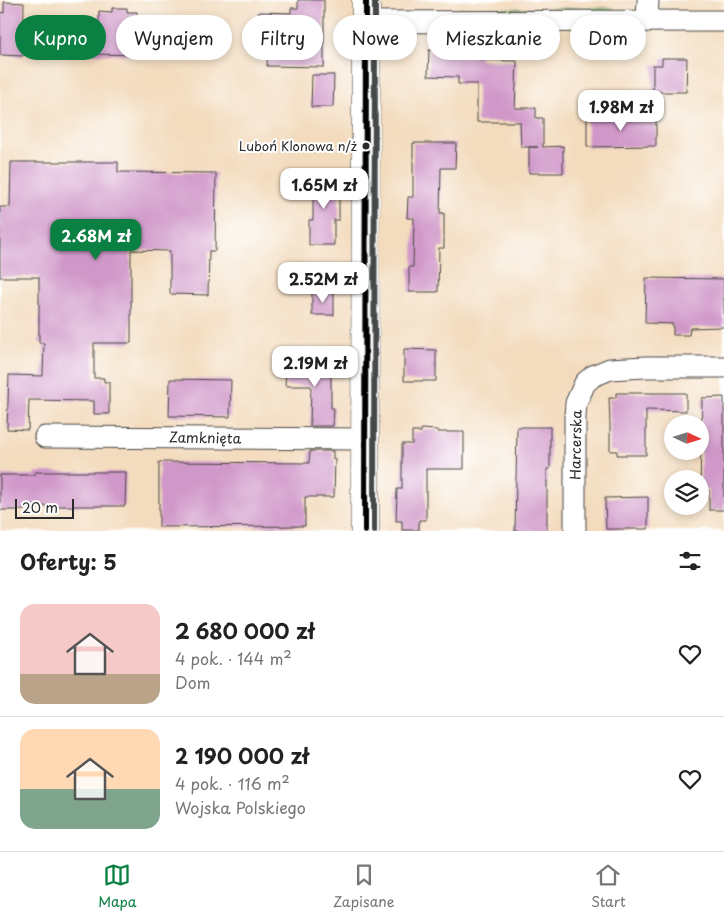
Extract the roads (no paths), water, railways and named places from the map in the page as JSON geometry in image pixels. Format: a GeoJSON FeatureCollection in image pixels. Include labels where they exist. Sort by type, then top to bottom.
{"type":"FeatureCollection","features":[{"type":"Feature","properties":{"kind":"street"},"geometry":{"type":"LineString","coordinates":[[648,0],[648,21]]}},
{"type":"Feature","properties":{"kind":"street"},"geometry":{"type":"LineString","coordinates":[[365,531],[365,11],[648,21],[724,21]]}},
{"type":"Feature","properties":{"kind":"street","name":"Harcerska"},"geometry":{"type":"LineString","coordinates":[[575,531],[575,416],[576,403],[585,383],[600,372],[620,368],[724,367]]}},
{"type":"Feature","properties":{"kind":"street","name":"Zamknięta"},"geometry":{"type":"LineString","coordinates":[[45,436],[364,439]]}},
{"type":"Feature","properties":{"kind":"place","name":"Luboń Klonowa n/ż"},"geometry":{"type":"Point","coordinates":[366,146]}}]}
